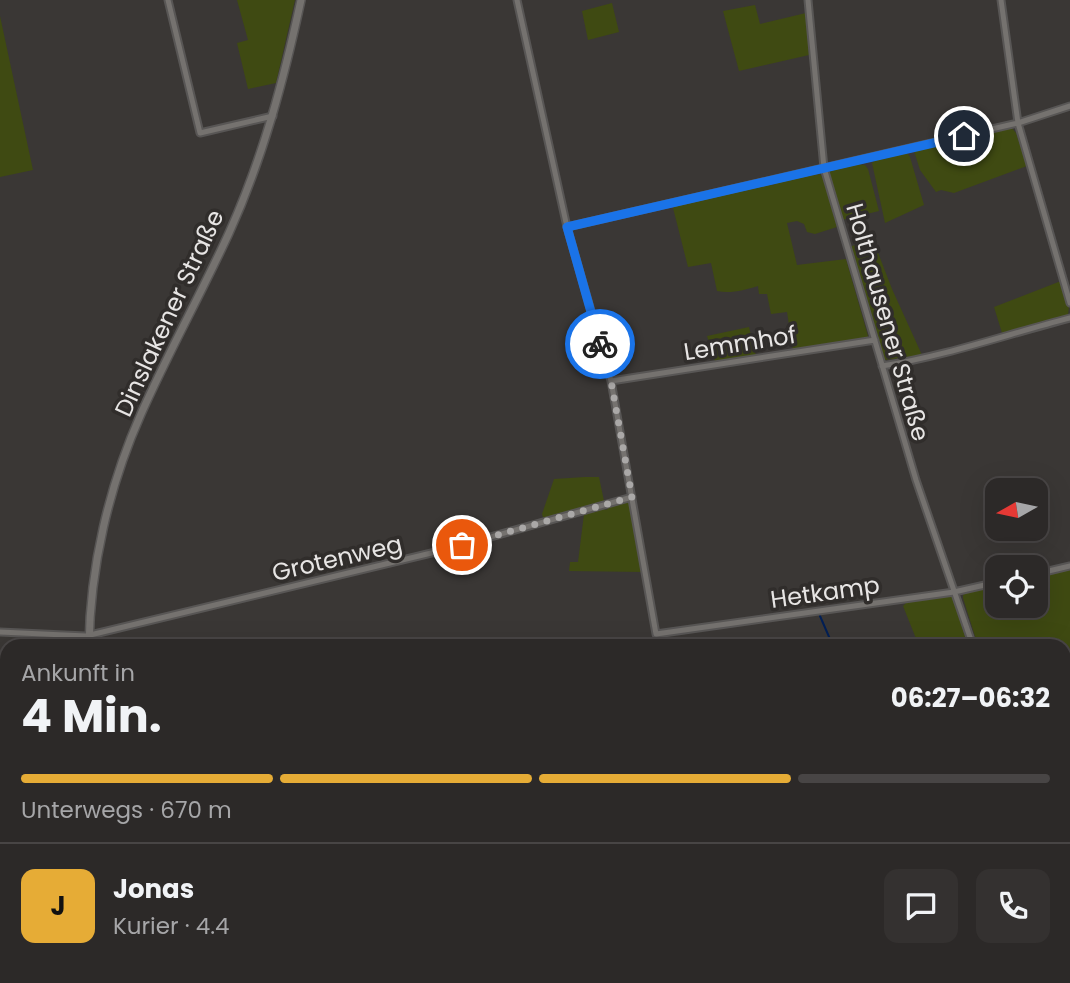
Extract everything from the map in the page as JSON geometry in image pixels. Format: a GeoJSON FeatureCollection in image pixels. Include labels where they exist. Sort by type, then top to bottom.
{"type":"FeatureCollection","features":[{"type":"Feature","properties":{"kind":"main road","name":"Dinslakener Straße"},"geometry":{"type":"LineString","coordinates":[[89,639],[98,555],[105,520],[122,464],[141,415],[230,231],[253,174],[272,116],[301,0]]}},
{"type":"Feature","properties":{"kind":"street"},"geometry":{"type":"LineString","coordinates":[[168,0],[200,134],[272,116]]}},
{"type":"Feature","properties":{"kind":"street"},"geometry":{"type":"LineString","coordinates":[[517,0],[567,227],[611,381],[632,497]]}},
{"type":"Feature","properties":{"kind":"street","name":"Holthausener Straße"},"geometry":{"type":"LineString","coordinates":[[808,0],[824,168],[916,480],[971,639]]}},
{"type":"Feature","properties":{"kind":"street"},"geometry":{"type":"LineString","coordinates":[[1001,0],[1018,123],[1070,303]]}},
{"type":"Feature","properties":{"kind":"street"},"geometry":{"type":"LineString","coordinates":[[567,227],[1018,123],[1070,106]]}},
{"type":"Feature","properties":{"kind":"street"},"geometry":{"type":"LineString","coordinates":[[882,366],[971,346],[1070,318]]}},
{"type":"Feature","properties":{"kind":"street","name":"Lemmhof"},"geometry":{"type":"LineString","coordinates":[[611,381],[875,340]]}},
{"type":"Feature","properties":{"kind":"street","name":"Grotenweg"},"geometry":{"type":"LineString","coordinates":[[0,632],[89,635],[448,549],[632,497]]}},
{"type":"Feature","properties":{"kind":"street","name":"Hetkamp"},"geometry":{"type":"LineString","coordinates":[[632,497],[656,634],[954,592],[985,585]]}},
{"type":"Feature","properties":{"kind":"street"},"geometry":{"type":"LineString","coordinates":[[1048,571],[1070,566]]}},
{"type":"Feature","properties":{"kind":"green space"},"geometry":{"type":"Polygon","coordinates":[[[237,0],[295,0],[276,83],[248,89],[237,43],[248,40],[237,0]]]}},
{"type":"Feature","properties":{"kind":"green space"},"geometry":{"type":"Polygon","coordinates":[[[612,3],[619,32],[588,40],[582,11],[612,3]]]}},
{"type":"Feature","properties":{"kind":"green space"},"geometry":{"type":"Polygon","coordinates":[[[755,5],[760,24],[806,13],[809,55],[739,71],[723,11],[755,5]]]}},
{"type":"Feature","properties":{"kind":"green space"},"geometry":{"type":"Polygon","coordinates":[[[0,16],[33,170],[0,177],[0,16]]]}},
{"type":"Feature","properties":{"kind":"green space"},"geometry":{"type":"Polygon","coordinates":[[[1011,127],[1016,133],[1027,166],[954,193],[941,190],[936,192],[920,170],[914,151],[1011,127]]]}},
{"type":"Feature","properties":{"kind":"green space"},"geometry":{"type":"Polygon","coordinates":[[[905,153],[910,157],[924,205],[885,223],[872,163],[877,159],[905,153]]]}},
{"type":"Feature","properties":{"kind":"green space"},"geometry":{"type":"Polygon","coordinates":[[[856,164],[865,165],[868,169],[879,211],[842,220],[829,173],[856,164]]]}},
{"type":"Feature","properties":{"kind":"green space"},"geometry":{"type":"Polygon","coordinates":[[[820,174],[837,227],[815,234],[807,232],[804,224],[797,221],[787,223],[797,265],[846,259],[868,336],[866,339],[793,350],[787,312],[771,314],[767,294],[759,294],[758,286],[732,292],[717,291],[711,263],[688,267],[673,208],[771,183],[773,186],[775,182],[820,174]]]}},
{"type":"Feature","properties":{"kind":"green space"},"geometry":{"type":"Polygon","coordinates":[[[868,241],[870,251],[877,250],[922,355],[884,360],[882,357],[849,247],[868,241]]]}},
{"type":"Feature","properties":{"kind":"green space"},"geometry":{"type":"Polygon","coordinates":[[[1061,281],[1069,307],[1068,315],[1002,333],[994,307],[1061,281]]]}},
{"type":"Feature","properties":{"kind":"green space"},"geometry":{"type":"Polygon","coordinates":[[[749,327],[756,356],[715,361],[707,336],[749,327]]]}},
{"type":"Feature","properties":{"kind":"green space"},"geometry":{"type":"Polygon","coordinates":[[[599,477],[604,501],[543,517],[554,479],[599,477]]]}},
{"type":"Feature","properties":{"kind":"green space"},"geometry":{"type":"Polygon","coordinates":[[[624,501],[630,504],[643,572],[569,571],[570,562],[578,562],[584,514],[604,508],[605,510],[624,501]]]}},
{"type":"Feature","properties":{"kind":"green space"},"geometry":{"type":"Polygon","coordinates":[[[1070,569],[1070,639],[976,639],[963,598],[967,593],[985,588],[985,618],[1048,618],[1048,574],[1070,569]]]}},
{"type":"Feature","properties":{"kind":"green space"},"geometry":{"type":"Polygon","coordinates":[[[952,595],[966,639],[916,639],[903,606],[908,601],[952,595]]]}},
{"type":"Feature","properties":{"kind":"waterway"},"geometry":{"type":"LineString","coordinates":[[820,616],[830,639]]}},
{"type":"Feature","properties":{"kind":"way so far"},"geometry":{"type":"LineString","coordinates":[[462,545],[632,497],[611,381],[600,344]]}},
{"type":"Feature","properties":{"kind":"route"},"geometry":{"type":"LineString","coordinates":[[600,344],[567,227],[964,136]]}}]}
